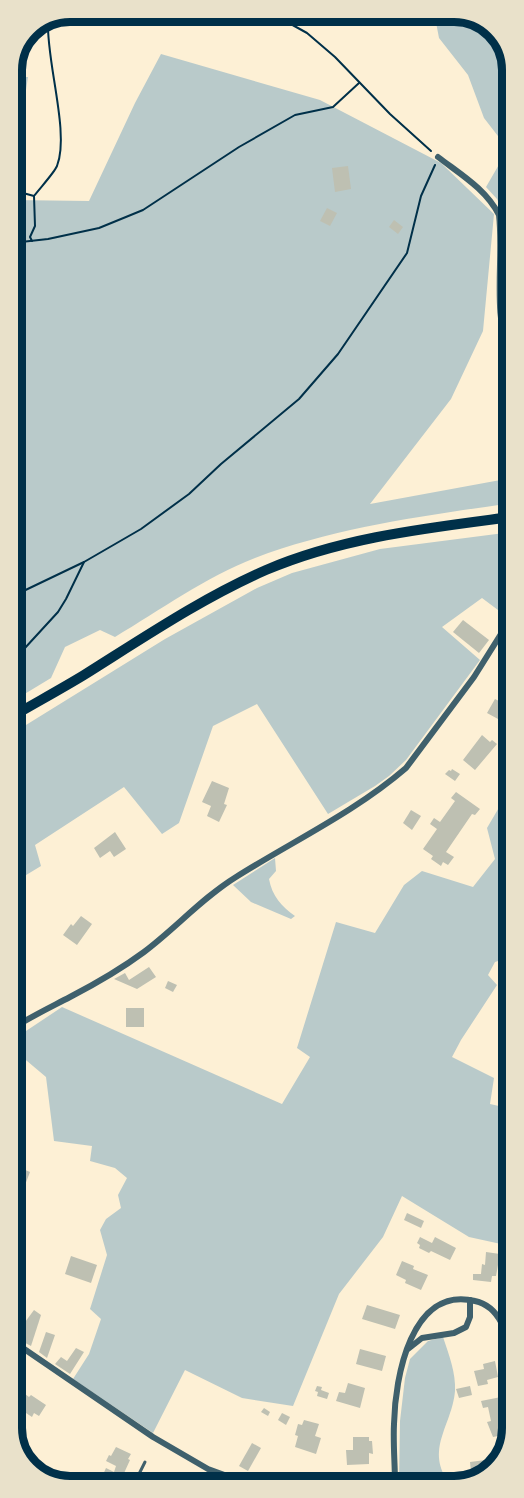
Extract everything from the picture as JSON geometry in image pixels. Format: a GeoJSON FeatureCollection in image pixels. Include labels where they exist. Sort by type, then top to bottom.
{"type":"FeatureCollection","features":[{"type":"Feature","properties":{"kind":"main road"},"geometry":{"type":"LineString","coordinates":[[23,710],[180,615],[267,570],[321,550],[358,541],[502,519]]}},
{"type":"Feature","properties":{"kind":"street"},"geometry":{"type":"LineString","coordinates":[[438,157],[484,194],[493,203],[499,215],[502,321]]}},
{"type":"Feature","properties":{"kind":"street"},"geometry":{"type":"LineString","coordinates":[[23,1022],[72,997],[143,952],[210,895],[234,878],[364,800],[392,780],[406,768],[474,677],[502,632]]}},
{"type":"Feature","properties":{"kind":"street"},"geometry":{"type":"LineString","coordinates":[[395,1476],[394,1423],[398,1386],[407,1350],[420,1322],[432,1309],[445,1300],[462,1298],[479,1301],[492,1310],[502,1324]]}},
{"type":"Feature","properties":{"kind":"street"},"geometry":{"type":"LineString","coordinates":[[407,1350],[422,1338],[454,1333],[466,1327],[470,1317],[470,1300]]}},
{"type":"Feature","properties":{"kind":"street"},"geometry":{"type":"LineString","coordinates":[[23,1348],[153,1437],[208,1469],[226,1475]]}},
{"type":"Feature","properties":{"kind":"lane"},"geometry":{"type":"LineString","coordinates":[[139,1475],[145,1462]]}},
{"type":"Feature","properties":{"kind":"path"},"geometry":{"type":"LineString","coordinates":[[23,591],[84,562],[141,529],[189,494],[299,399],[338,354],[407,254],[421,195],[438,157],[359,83],[335,57],[306,33],[288,23]]}},
{"type":"Feature","properties":{"kind":"path"},"geometry":{"type":"LineString","coordinates":[[32,241],[30,237],[35,226],[34,196],[56,169],[61,129],[48,28]]}},
{"type":"Feature","properties":{"kind":"path"},"geometry":{"type":"LineString","coordinates":[[23,242],[99,228],[143,210],[239,147],[295,115],[333,107],[359,83]]}},
{"type":"Feature","properties":{"kind":"path"},"geometry":{"type":"LineString","coordinates":[[23,193],[34,196]]}},
{"type":"Feature","properties":{"kind":"path"},"geometry":{"type":"LineString","coordinates":[[23,650],[58,612],[84,562]]}},
{"type":"Feature","properties":{"kind":"shaded area"},"geometry":{"type":"Polygon","coordinates":[[[436,23],[469,25],[483,32],[497,49],[502,70],[502,141],[484,118],[468,75],[439,38],[436,23]]]}},
{"type":"Feature","properties":{"kind":"shaded area"},"geometry":{"type":"Polygon","coordinates":[[[161,54],[320,100],[441,163],[494,214],[483,331],[451,399],[370,504],[502,480],[502,504],[349,530],[255,558],[201,584],[115,637],[100,630],[65,647],[51,678],[23,695],[23,200],[89,201],[161,54]]]}},
{"type":"Feature","properties":{"kind":"shaded area"},"geometry":{"type":"Polygon","coordinates":[[[23,77],[28,77],[24,103],[23,77]]]}},
{"type":"Feature","properties":{"kind":"shaded area"},"geometry":{"type":"Polygon","coordinates":[[[502,159],[502,210],[497,199],[486,187],[502,159]]]}},
{"type":"Feature","properties":{"kind":"shaded area"},"geometry":{"type":"Polygon","coordinates":[[[502,533],[502,613],[482,598],[442,627],[480,660],[406,760],[389,776],[328,814],[257,704],[213,726],[179,823],[162,834],[124,787],[35,845],[41,866],[23,877],[23,727],[165,639],[257,588],[292,573],[380,549],[502,533]]]}},
{"type":"Feature","properties":{"kind":"shaded area"},"geometry":{"type":"Polygon","coordinates":[[[502,802],[502,960],[495,962],[488,975],[497,985],[452,1057],[494,1078],[490,1104],[502,1107],[502,1244],[469,1237],[402,1196],[383,1237],[339,1294],[293,1406],[242,1398],[185,1370],[153,1433],[73,1379],[89,1354],[101,1319],[90,1309],[107,1255],[100,1230],[106,1219],[121,1208],[118,1195],[127,1178],[115,1168],[90,1161],[92,1146],[54,1141],[46,1077],[23,1058],[23,1033],[62,1007],[282,1104],[310,1057],[297,1048],[336,922],[375,933],[404,885],[422,871],[473,887],[495,859],[487,828],[502,802]]]}},
{"type":"Feature","properties":{"kind":"shaded area"},"geometry":{"type":"Polygon","coordinates":[[[275,858],[276,871],[269,879],[270,885],[278,900],[295,916],[291,919],[251,902],[233,885],[275,858]]]}},
{"type":"Feature","properties":{"kind":"shaded area"},"geometry":{"type":"Polygon","coordinates":[[[443,1337],[452,1364],[455,1384],[453,1404],[439,1449],[439,1460],[445,1476],[399,1476],[400,1421],[405,1378],[410,1359],[428,1341],[443,1337]]]}},
{"type":"Feature","properties":{"kind":"building"},"geometry":{"type":"Polygon","coordinates":[[[348,166],[351,189],[335,192],[332,168],[348,166]]]}},
{"type":"Feature","properties":{"kind":"building"},"geometry":{"type":"Polygon","coordinates":[[[327,208],[337,213],[330,226],[320,221],[327,208]]]}},
{"type":"Feature","properties":{"kind":"building"},"geometry":{"type":"Polygon","coordinates":[[[394,220],[403,227],[398,234],[389,227],[394,220]]]}},
{"type":"Feature","properties":{"kind":"building"},"geometry":{"type":"Polygon","coordinates":[[[463,620],[489,640],[479,653],[453,632],[463,620]]]}},
{"type":"Feature","properties":{"kind":"building"},"geometry":{"type":"Polygon","coordinates":[[[495,699],[502,700],[502,721],[487,713],[495,699]]]}},
{"type":"Feature","properties":{"kind":"building"},"geometry":{"type":"Polygon","coordinates":[[[482,735],[490,742],[492,740],[497,744],[475,770],[463,760],[482,735]]]}},
{"type":"Feature","properties":{"kind":"building"},"geometry":{"type":"Polygon","coordinates":[[[452,769],[460,774],[455,781],[445,774],[452,769]]]}},
{"type":"Feature","properties":{"kind":"building"},"geometry":{"type":"Polygon","coordinates":[[[212,781],[229,788],[224,804],[227,805],[219,822],[207,816],[211,806],[202,802],[212,781]]]}},
{"type":"Feature","properties":{"kind":"building"},"geometry":{"type":"Polygon","coordinates":[[[456,792],[480,809],[475,815],[472,814],[446,852],[454,857],[448,865],[443,862],[441,866],[423,849],[437,829],[430,824],[434,818],[440,822],[455,801],[451,798],[456,792]]]}},
{"type":"Feature","properties":{"kind":"building"},"geometry":{"type":"Polygon","coordinates":[[[411,810],[421,816],[412,830],[403,823],[411,810]]]}},
{"type":"Feature","properties":{"kind":"building"},"geometry":{"type":"Polygon","coordinates":[[[115,832],[126,849],[114,857],[110,851],[100,858],[94,848],[115,832]]]}},
{"type":"Feature","properties":{"kind":"building"},"geometry":{"type":"Polygon","coordinates":[[[81,916],[92,924],[77,945],[63,935],[81,916]]]}},
{"type":"Feature","properties":{"kind":"building"},"geometry":{"type":"Polygon","coordinates":[[[149,967],[156,977],[137,989],[114,979],[125,973],[129,980],[149,967]]]}},
{"type":"Feature","properties":{"kind":"building"},"geometry":{"type":"Polygon","coordinates":[[[168,981],[177,985],[173,992],[165,988],[168,981]]]}},
{"type":"Feature","properties":{"kind":"building"},"geometry":{"type":"Polygon","coordinates":[[[126,1008],[144,1008],[144,1027],[126,1027],[126,1008]]]}},
{"type":"Feature","properties":{"kind":"building"},"geometry":{"type":"Polygon","coordinates":[[[23,1169],[30,1172],[25,1185],[23,1184],[23,1169]]]}},
{"type":"Feature","properties":{"kind":"building"},"geometry":{"type":"Polygon","coordinates":[[[407,1213],[424,1221],[421,1228],[404,1220],[407,1213]]]}},
{"type":"Feature","properties":{"kind":"building"},"geometry":{"type":"Polygon","coordinates":[[[420,1237],[432,1243],[435,1237],[456,1248],[450,1260],[419,1248],[420,1245],[417,1243],[420,1237]]]}},
{"type":"Feature","properties":{"kind":"building"},"geometry":{"type":"Polygon","coordinates":[[[486,1252],[500,1254],[496,1276],[492,1276],[491,1282],[473,1280],[473,1274],[481,1274],[482,1264],[485,1265],[486,1252]]]}},
{"type":"Feature","properties":{"kind":"building"},"geometry":{"type":"Polygon","coordinates":[[[71,1256],[97,1265],[91,1283],[65,1274],[71,1256]]]}},
{"type":"Feature","properties":{"kind":"building"},"geometry":{"type":"Polygon","coordinates":[[[402,1261],[414,1266],[413,1269],[428,1275],[421,1290],[405,1283],[406,1280],[396,1275],[402,1261]]]}},
{"type":"Feature","properties":{"kind":"building"},"geometry":{"type":"Polygon","coordinates":[[[367,1305],[400,1315],[395,1329],[362,1319],[367,1305]]]}},
{"type":"Feature","properties":{"kind":"building"},"geometry":{"type":"Polygon","coordinates":[[[34,1310],[41,1315],[31,1346],[23,1342],[23,1325],[34,1310]]]}},
{"type":"Feature","properties":{"kind":"building"},"geometry":{"type":"Polygon","coordinates":[[[46,1332],[55,1335],[47,1358],[39,1352],[46,1332]]]}},
{"type":"Feature","properties":{"kind":"building"},"geometry":{"type":"Polygon","coordinates":[[[76,1348],[84,1352],[70,1374],[55,1364],[61,1357],[67,1361],[76,1348]]]}},
{"type":"Feature","properties":{"kind":"building"},"geometry":{"type":"Polygon","coordinates":[[[360,1349],[386,1356],[382,1371],[356,1364],[360,1349]]]}},
{"type":"Feature","properties":{"kind":"building"},"geometry":{"type":"Polygon","coordinates":[[[495,1361],[498,1377],[487,1380],[488,1384],[478,1386],[474,1371],[484,1369],[483,1364],[495,1361]]]}},
{"type":"Feature","properties":{"kind":"building"},"geometry":{"type":"Polygon","coordinates":[[[348,1383],[365,1388],[360,1408],[336,1401],[339,1392],[345,1393],[348,1383]]]}},
{"type":"Feature","properties":{"kind":"building"},"geometry":{"type":"Polygon","coordinates":[[[317,1386],[329,1393],[327,1399],[317,1396],[318,1392],[315,1391],[317,1386]]]}},
{"type":"Feature","properties":{"kind":"building"},"geometry":{"type":"Polygon","coordinates":[[[470,1386],[472,1395],[459,1398],[456,1389],[470,1386]]]}},
{"type":"Feature","properties":{"kind":"building"},"geometry":{"type":"Polygon","coordinates":[[[23,1392],[46,1405],[39,1416],[34,1413],[32,1417],[23,1411],[23,1392]]]}},
{"type":"Feature","properties":{"kind":"building"},"geometry":{"type":"Polygon","coordinates":[[[501,1397],[501,1435],[493,1437],[487,1422],[491,1421],[488,1407],[483,1408],[481,1401],[501,1397]]]}},
{"type":"Feature","properties":{"kind":"building"},"geometry":{"type":"Polygon","coordinates":[[[264,1408],[270,1412],[268,1416],[261,1412],[264,1408]]]}},
{"type":"Feature","properties":{"kind":"building"},"geometry":{"type":"Polygon","coordinates":[[[282,1413],[290,1417],[286,1425],[278,1420],[282,1413]]]}},
{"type":"Feature","properties":{"kind":"building"},"geometry":{"type":"Polygon","coordinates":[[[304,1420],[319,1424],[315,1436],[321,1438],[316,1454],[295,1447],[298,1424],[302,1425],[304,1420]]]}},
{"type":"Feature","properties":{"kind":"building"},"geometry":{"type":"Polygon","coordinates":[[[353,1437],[369,1437],[369,1441],[372,1441],[373,1454],[369,1453],[369,1464],[347,1465],[346,1450],[353,1450],[353,1437]]]}},
{"type":"Feature","properties":{"kind":"building"},"geometry":{"type":"Polygon","coordinates":[[[252,1443],[261,1448],[248,1471],[239,1466],[252,1443]]]}},
{"type":"Feature","properties":{"kind":"building"},"geometry":{"type":"Polygon","coordinates":[[[116,1447],[131,1454],[123,1475],[103,1475],[106,1468],[114,1472],[116,1466],[106,1461],[109,1455],[111,1456],[116,1447]]]}},
{"type":"Feature","properties":{"kind":"building"},"geometry":{"type":"Polygon","coordinates":[[[490,1459],[472,1472],[470,1462],[490,1459]]]}}]}
